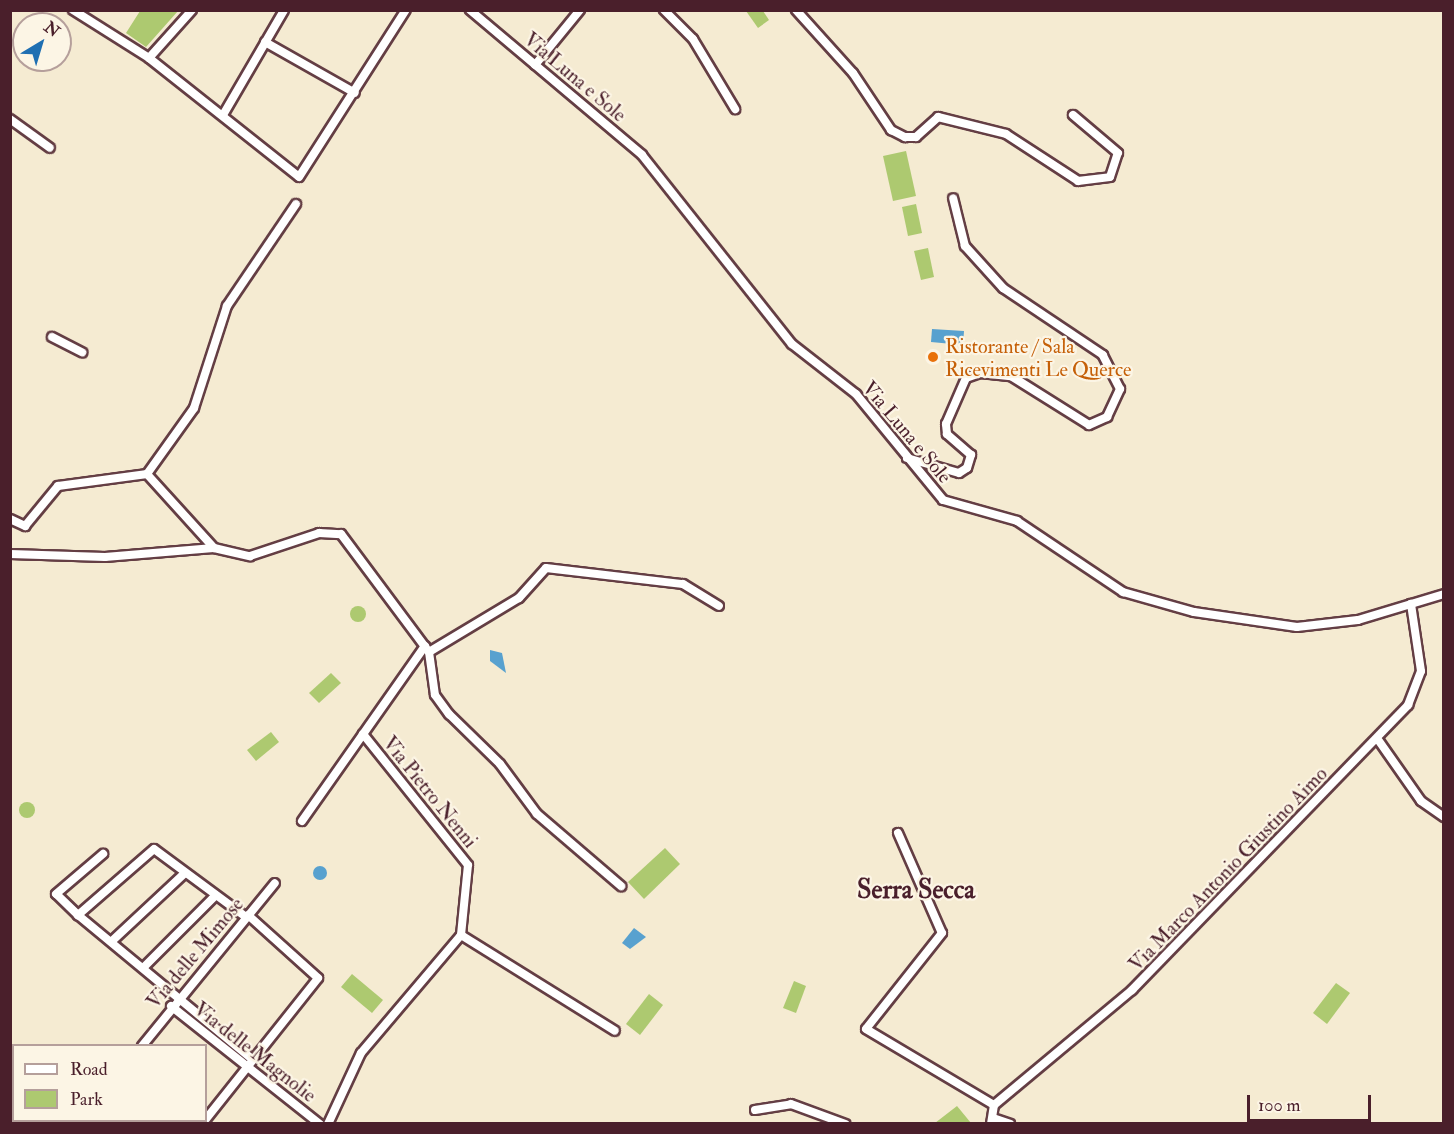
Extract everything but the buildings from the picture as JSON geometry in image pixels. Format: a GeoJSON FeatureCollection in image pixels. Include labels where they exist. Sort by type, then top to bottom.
{"type":"FeatureCollection","features":[{"type":"Feature","properties":{"kind":"street"},"geometry":{"type":"LineString","coordinates":[[73,10],[149,58],[299,177],[355,93],[406,10]]}},
{"type":"Feature","properties":{"kind":"street"},"geometry":{"type":"LineString","coordinates":[[149,58],[192,10]]}},
{"type":"Feature","properties":{"kind":"street"},"geometry":{"type":"LineString","coordinates":[[223,115],[284,10]]}},
{"type":"Feature","properties":{"kind":"street","name":"Via Luna e Sole"},"geometry":{"type":"LineString","coordinates":[[470,10],[642,155],[792,344],[856,394],[943,500],[1017,521],[1124,592],[1194,612],[1297,627],[1358,620],[1443,594]]}},
{"type":"Feature","properties":{"kind":"street"},"geometry":{"type":"LineString","coordinates":[[535,65],[580,10]]}},
{"type":"Feature","properties":{"kind":"street"},"geometry":{"type":"LineString","coordinates":[[664,10],[693,39],[735,109]]}},
{"type":"Feature","properties":{"kind":"street"},"geometry":{"type":"LineString","coordinates":[[796,10],[853,73],[891,130],[905,137],[916,137],[938,117],[1006,134],[1078,181],[1110,177],[1118,153],[1073,115]]}},
{"type":"Feature","properties":{"kind":"street"},"geometry":{"type":"LineString","coordinates":[[266,42],[355,93]]}},
{"type":"Feature","properties":{"kind":"street"},"geometry":{"type":"LineString","coordinates":[[10,119],[50,148]]}},
{"type":"Feature","properties":{"kind":"street"},"geometry":{"type":"LineString","coordinates":[[907,458],[959,473],[967,468],[970,455],[947,434],[946,424],[966,378],[980,373],[1011,376],[1089,424],[1107,417],[1120,389],[1103,355],[1003,288],[965,246],[953,198]]}},
{"type":"Feature","properties":{"kind":"street"},"geometry":{"type":"LineString","coordinates":[[10,519],[25,526],[58,486],[147,474],[194,408],[227,306],[296,204]]}},
{"type":"Feature","properties":{"kind":"street"},"geometry":{"type":"LineString","coordinates":[[52,337],[82,352]]}},
{"type":"Feature","properties":{"kind":"street"},"geometry":{"type":"LineString","coordinates":[[147,474],[214,548]]}},
{"type":"Feature","properties":{"kind":"street"},"geometry":{"type":"LineString","coordinates":[[10,554],[105,557],[214,548],[250,556],[319,533],[341,534],[427,649],[435,694],[449,714],[500,764],[537,813],[621,886]]}},
{"type":"Feature","properties":{"kind":"street"},"geometry":{"type":"LineString","coordinates":[[427,649],[519,598],[546,568],[683,584],[719,606]]}},
{"type":"Feature","properties":{"kind":"street","name":"Via Marco Antonio Giustino Aimo"},"geometry":{"type":"LineString","coordinates":[[994,1105],[1132,990],[1240,874],[1379,741],[1408,705],[1421,671],[1411,604]]}},
{"type":"Feature","properties":{"kind":"street","name":"Via Pietro Nenni"},"geometry":{"type":"LineString","coordinates":[[427,649],[363,734],[468,865],[460,935]]}},
{"type":"Feature","properties":{"kind":"street"},"geometry":{"type":"LineString","coordinates":[[302,821],[363,734]]}},
{"type":"Feature","properties":{"kind":"street"},"geometry":{"type":"LineString","coordinates":[[1379,741],[1421,801],[1443,817]]}},
{"type":"Feature","properties":{"kind":"street"},"geometry":{"type":"LineString","coordinates":[[898,833],[942,933],[866,1029],[994,1105],[994,1122],[1010,1124]]}},
{"type":"Feature","properties":{"kind":"street"},"geometry":{"type":"LineString","coordinates":[[78,915],[154,849],[247,916],[318,978],[207,1117]]}},
{"type":"Feature","properties":{"kind":"street","name":"Via delle Magnolie"},"geometry":{"type":"LineString","coordinates":[[103,854],[56,894],[78,915],[252,1059]]}},
{"type":"Feature","properties":{"kind":"street"},"geometry":{"type":"LineString","coordinates":[[112,941],[185,873]]}},
{"type":"Feature","properties":{"kind":"street","name":"Via delle Mimose"},"geometry":{"type":"LineString","coordinates":[[143,1044],[177,997],[275,883]]}},
{"type":"Feature","properties":{"kind":"street"},"geometry":{"type":"LineString","coordinates":[[143,968],[216,894]]}},
{"type":"Feature","properties":{"kind":"street"},"geometry":{"type":"LineString","coordinates":[[328,1124],[361,1053],[460,935],[615,1031]]}},
{"type":"Feature","properties":{"kind":"street","name":"Via delle Magnolie"},"geometry":{"type":"LineString","coordinates":[[171,1006],[320,1124]]}},
{"type":"Feature","properties":{"kind":"street"},"geometry":{"type":"LineString","coordinates":[[755,1110],[791,1104],[845,1124]]}},
{"type":"Feature","properties":{"kind":"green space"},"geometry":{"type":"Polygon","coordinates":[[[140,11],[178,11],[146,47],[126,33],[140,11]]]}},
{"type":"Feature","properties":{"kind":"green space"},"geometry":{"type":"Polygon","coordinates":[[[746,11],[763,11],[769,20],[758,28],[746,11]]]}},
{"type":"Feature","properties":{"kind":"green space"},"geometry":{"type":"Polygon","coordinates":[[[906,151],[916,196],[893,201],[883,156],[906,151]]]}},
{"type":"Feature","properties":{"kind":"green space"},"geometry":{"type":"Polygon","coordinates":[[[916,204],[922,233],[908,236],[902,207],[916,204]]]}},
{"type":"Feature","properties":{"kind":"green space"},"geometry":{"type":"Polygon","coordinates":[[[928,248],[934,277],[921,280],[914,251],[928,248]]]}},
{"type":"Feature","properties":{"kind":"green space"},"geometry":{"type":"Polygon","coordinates":[[[358,606],[366,614],[358,622],[350,614],[358,606]]]}},
{"type":"Feature","properties":{"kind":"green space"},"geometry":{"type":"Polygon","coordinates":[[[331,673],[341,683],[319,703],[309,693],[331,673]]]}},
{"type":"Feature","properties":{"kind":"green space"},"geometry":{"type":"Polygon","coordinates":[[[271,732],[279,742],[256,761],[247,750],[271,732]]]}},
{"type":"Feature","properties":{"kind":"green space"},"geometry":{"type":"Polygon","coordinates":[[[27,802],[33,804],[35,810],[33,816],[27,818],[21,816],[19,810],[21,804],[27,802]]]}},
{"type":"Feature","properties":{"kind":"green space"},"geometry":{"type":"Polygon","coordinates":[[[665,848],[680,864],[644,899],[628,882],[665,848]]]}},
{"type":"Feature","properties":{"kind":"green space"},"geometry":{"type":"Polygon","coordinates":[[[352,974],[383,1000],[372,1013],[341,987],[352,974]]]}},
{"type":"Feature","properties":{"kind":"green space"},"geometry":{"type":"Polygon","coordinates":[[[794,981],[806,986],[796,1013],[783,1008],[794,981]]]}},
{"type":"Feature","properties":{"kind":"green space"},"geometry":{"type":"Polygon","coordinates":[[[1336,983],[1350,993],[1327,1024],[1313,1013],[1336,983]]]}},
{"type":"Feature","properties":{"kind":"green space"},"geometry":{"type":"Polygon","coordinates":[[[649,994],[663,1005],[640,1035],[626,1024],[649,994]]]}},
{"type":"Feature","properties":{"kind":"green space"},"geometry":{"type":"Polygon","coordinates":[[[957,1106],[971,1123],[935,1123],[957,1106]]]}},
{"type":"Feature","properties":{"kind":"water"},"geometry":{"type":"Polygon","coordinates":[[[932,329],[964,331],[963,345],[931,342],[932,329]]]}},
{"type":"Feature","properties":{"kind":"water"},"geometry":{"type":"Polygon","coordinates":[[[490,650],[502,653],[506,673],[490,661],[490,650]]]}},
{"type":"Feature","properties":{"kind":"water"},"geometry":{"type":"Polygon","coordinates":[[[320,866],[325,868],[327,873],[325,878],[320,880],[315,878],[313,873],[315,868],[320,866]]]}},
{"type":"Feature","properties":{"kind":"water"},"geometry":{"type":"Polygon","coordinates":[[[634,928],[646,937],[630,949],[622,943],[634,928]]]}},
{"type":"Feature","properties":{"kind":"place","name":"Ristorante / Sala Ricevimenti Le Querce"},"geometry":{"type":"Point","coordinates":[933,357]}},
{"type":"Feature","properties":{"kind":"district","name":"Serra Secca"},"geometry":{"type":"Point","coordinates":[916,891]}}]}
